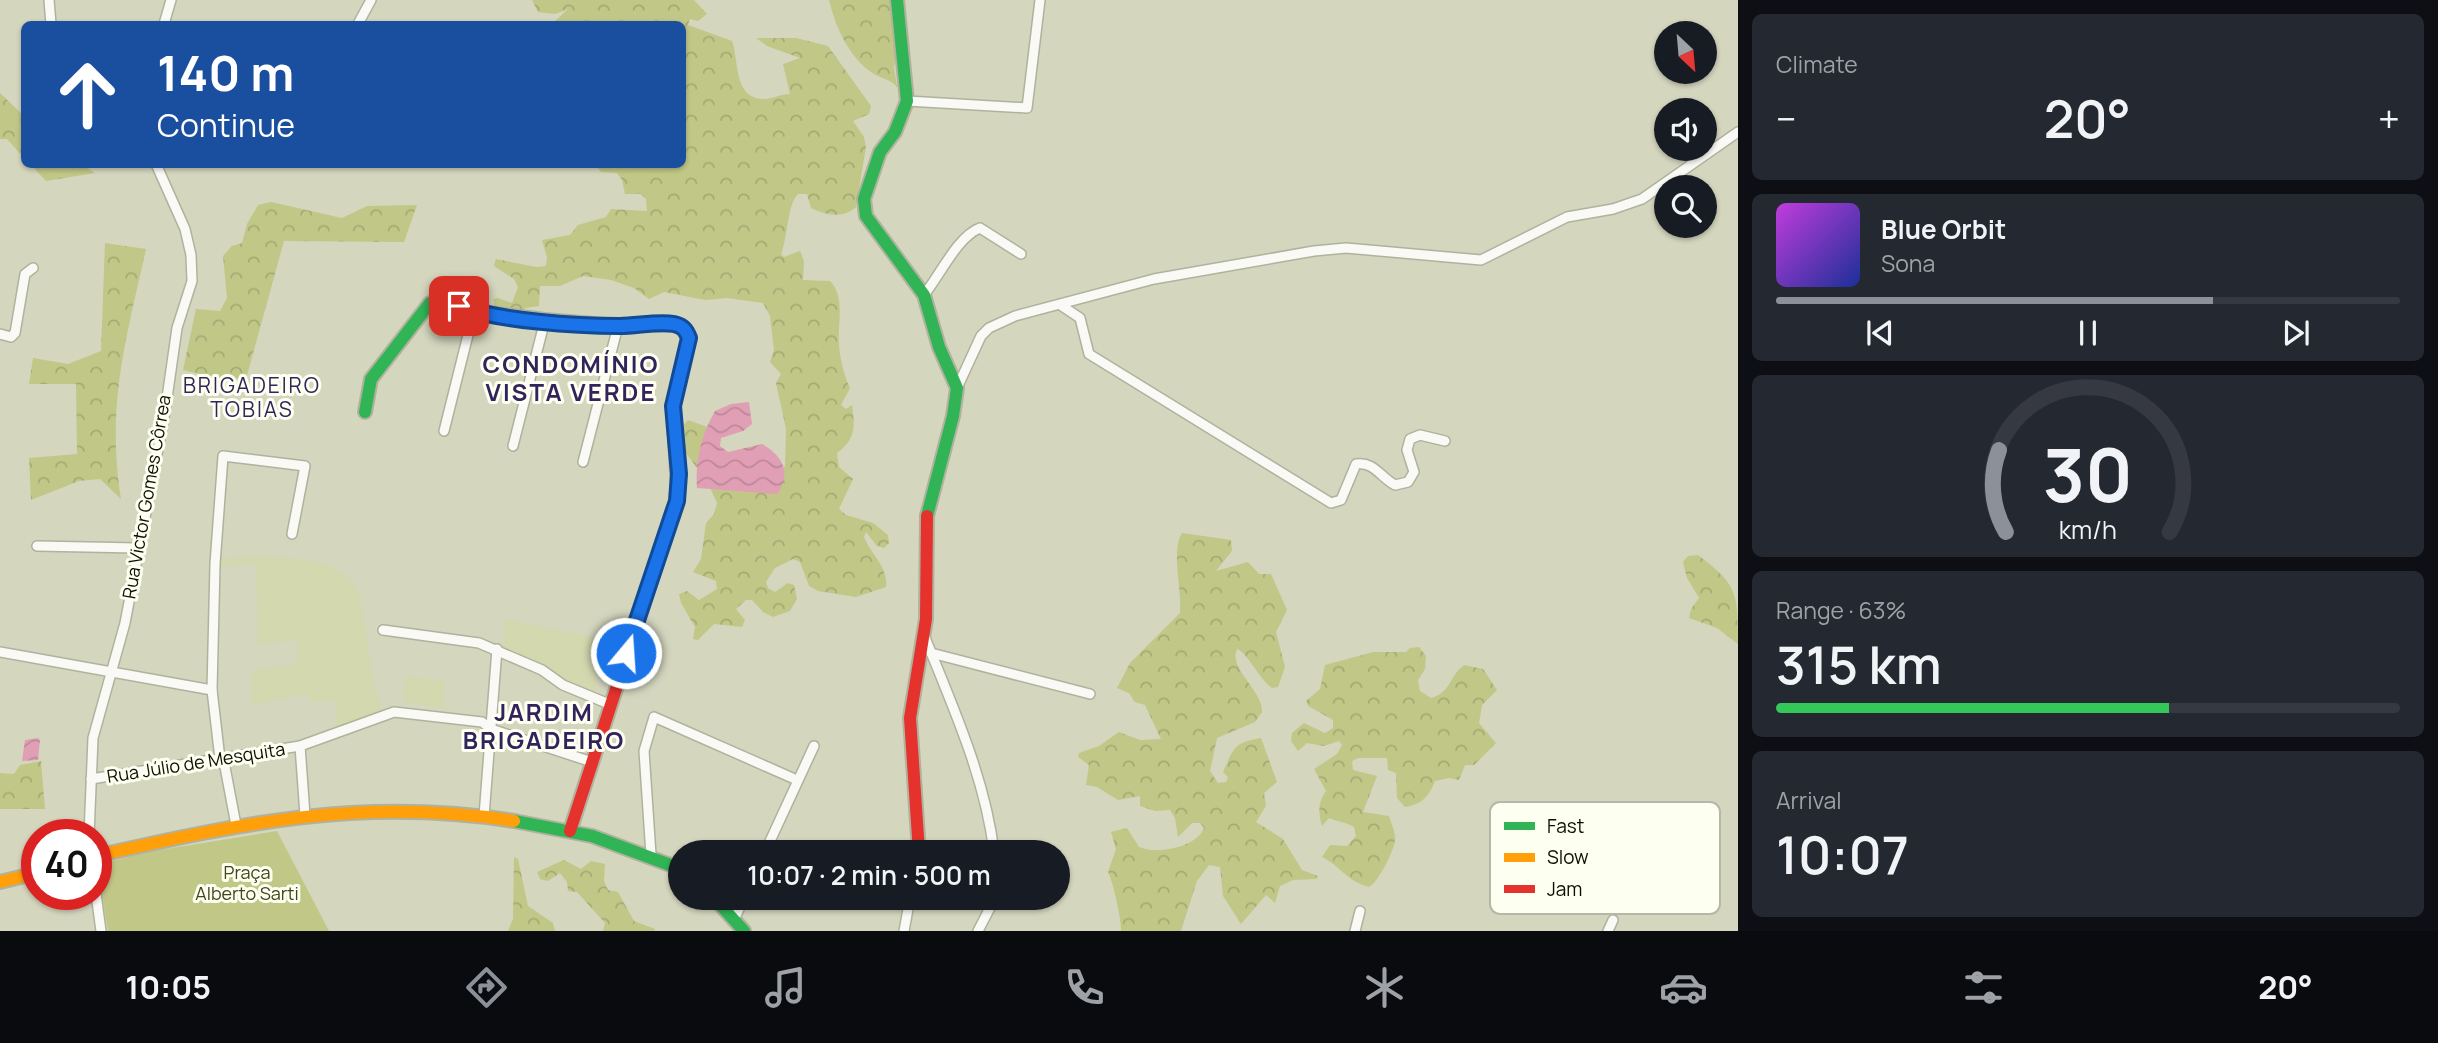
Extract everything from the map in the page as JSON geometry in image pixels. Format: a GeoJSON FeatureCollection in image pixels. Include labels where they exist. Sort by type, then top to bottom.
{"type":"FeatureCollection","features":[{"type":"Feature","properties":{"kind":"street"},"geometry":{"type":"LineString","coordinates":[[49,0],[51,21]]}},
{"type":"Feature","properties":{"kind":"street"},"geometry":{"type":"LineString","coordinates":[[165,21],[170,0]]}},
{"type":"Feature","properties":{"kind":"street"},"geometry":{"type":"LineString","coordinates":[[360,21],[370,0]]}},
{"type":"Feature","properties":{"kind":"street"},"geometry":{"type":"LineString","coordinates":[[897,0],[907,101],[895,132],[880,152],[864,199],[866,216],[874,231],[924,295],[939,347],[957,388]]}},
{"type":"Feature","properties":{"kind":"street"},"geometry":{"type":"LineString","coordinates":[[907,101],[1027,108],[1040,0]]}},
{"type":"Feature","properties":{"kind":"street"},"geometry":{"type":"LineString","coordinates":[[918,840],[910,718],[924,635],[926,520],[957,388],[974,349],[989,328],[1016,316],[1062,306],[1154,279],[1314,251],[1346,248],[1481,260],[1567,217],[1613,209],[1642,199],[1738,132]]}},
{"type":"Feature","properties":{"kind":"street","name":"Rua Victor Gomes Côrrea"},"geometry":{"type":"LineString","coordinates":[[90,819],[93,738],[125,623],[137,548],[165,412],[177,328],[192,281],[191,254],[185,229],[158,168]]}},
{"type":"Feature","properties":{"kind":"street"},"geometry":{"type":"LineString","coordinates":[[924,295],[947,267],[954,250],[975,230],[980,228],[1021,254]]}},
{"type":"Feature","properties":{"kind":"street"},"geometry":{"type":"LineString","coordinates":[[0,334],[11,337],[15,333],[25,274],[33,268]]}},
{"type":"Feature","properties":{"kind":"street"},"geometry":{"type":"LineString","coordinates":[[365,412],[371,379],[430,303],[443,300],[474,311],[545,320],[618,326],[673,324],[687,332],[689,338],[673,406],[679,474],[677,501],[570,831]]}},
{"type":"Feature","properties":{"kind":"street"},"geometry":{"type":"LineString","coordinates":[[1062,306],[1080,318],[1089,354],[1331,503],[1341,500],[1356,464],[1364,463],[1376,468],[1383,478],[1395,485],[1408,482],[1414,472],[1407,450],[1410,439],[1420,435],[1445,441]]}},
{"type":"Feature","properties":{"kind":"street"},"geometry":{"type":"LineString","coordinates":[[444,431],[474,311]]}},
{"type":"Feature","properties":{"kind":"street"},"geometry":{"type":"LineString","coordinates":[[513,446],[545,320]]}},
{"type":"Feature","properties":{"kind":"street"},"geometry":{"type":"LineString","coordinates":[[583,461],[618,326]]}},
{"type":"Feature","properties":{"kind":"street"},"geometry":{"type":"LineString","coordinates":[[236,825],[225,767],[220,758],[212,690],[215,564],[223,456],[305,466],[292,534]]}},
{"type":"Feature","properties":{"kind":"street"},"geometry":{"type":"LineString","coordinates":[[37,545],[137,548]]}},
{"type":"Feature","properties":{"kind":"street"},"geometry":{"type":"LineString","coordinates":[[383,630],[479,643],[542,670],[563,685],[609,704]]}},
{"type":"Feature","properties":{"kind":"street"},"geometry":{"type":"LineString","coordinates":[[924,635],[965,740],[985,801],[992,840]]}},
{"type":"Feature","properties":{"kind":"street"},"geometry":{"type":"LineString","coordinates":[[484,817],[497,649]]}},
{"type":"Feature","properties":{"kind":"street"},"geometry":{"type":"LineString","coordinates":[[0,652],[212,690]]}},
{"type":"Feature","properties":{"kind":"street"},"geometry":{"type":"LineString","coordinates":[[931,653],[1090,694]]}},
{"type":"Feature","properties":{"kind":"street","name":"Rua Júlio de Mesquita"},"geometry":{"type":"LineString","coordinates":[[91,779],[300,746],[394,712],[482,722],[491,729],[592,762]]}},
{"type":"Feature","properties":{"kind":"street"},"geometry":{"type":"LineString","coordinates":[[651,855],[644,751],[654,717],[797,780]]}},
{"type":"Feature","properties":{"kind":"street"},"geometry":{"type":"LineString","coordinates":[[300,746],[305,815]]}},
{"type":"Feature","properties":{"kind":"street"},"geometry":{"type":"LineString","coordinates":[[770,840],[814,746]]}},
{"type":"Feature","properties":{"kind":"street"},"geometry":{"type":"LineString","coordinates":[[112,852],[236,825],[305,815],[395,813],[484,817],[570,831],[651,855],[668,863]]}},
{"type":"Feature","properties":{"kind":"street"},"geometry":{"type":"LineString","coordinates":[[0,876],[21,871]]}},
{"type":"Feature","properties":{"kind":"street"},"geometry":{"type":"LineString","coordinates":[[0,882],[21,877]]}},
{"type":"Feature","properties":{"kind":"street"},"geometry":{"type":"LineString","coordinates":[[98,910],[101,931]]}},
{"type":"Feature","properties":{"kind":"street"},"geometry":{"type":"LineString","coordinates":[[725,910],[740,927]]}},
{"type":"Feature","properties":{"kind":"street"},"geometry":{"type":"LineString","coordinates":[[904,931],[908,910]]}},
{"type":"Feature","properties":{"kind":"street"},"geometry":{"type":"LineString","coordinates":[[978,931],[989,910]]}},
{"type":"Feature","properties":{"kind":"street"},"geometry":{"type":"LineString","coordinates":[[1355,931],[1360,911]]}},
{"type":"Feature","properties":{"kind":"street"},"geometry":{"type":"LineString","coordinates":[[1608,931],[1613,920]]}},
{"type":"Feature","properties":{"kind":"shaded area"},"geometry":{"type":"Polygon","coordinates":[[[256,556],[301,559],[329,565],[348,577],[360,595],[374,682],[382,710],[337,729],[335,699],[311,702],[307,694],[252,705],[252,671],[298,662],[297,640],[258,645],[256,564],[219,567],[221,559],[256,556]]]}},
{"type":"Feature","properties":{"kind":"shaded area"},"geometry":{"type":"Polygon","coordinates":[[[506,619],[597,638],[596,696],[503,649],[506,619]]]}},
{"type":"Feature","properties":{"kind":"shaded area"},"geometry":{"type":"Polygon","coordinates":[[[404,677],[444,680],[444,708],[403,702],[404,677]]]}},
{"type":"Feature","properties":{"kind":"green space"},"geometry":{"type":"Polygon","coordinates":[[[532,0],[694,0],[707,14],[698,21],[690,19],[688,25],[732,41],[742,85],[754,97],[767,99],[790,94],[783,64],[800,58],[767,46],[756,38],[796,38],[828,46],[871,106],[869,114],[853,121],[864,137],[866,147],[856,207],[845,213],[828,214],[811,208],[807,194],[798,194],[792,206],[781,254],[784,257],[800,251],[804,261],[803,280],[830,281],[838,295],[840,350],[850,388],[841,405],[846,409],[852,405],[854,420],[848,443],[837,453],[839,467],[853,479],[839,509],[846,515],[873,523],[888,535],[889,543],[884,548],[877,546],[866,532],[864,537],[882,567],[886,587],[856,597],[818,591],[809,586],[800,562],[793,559],[775,568],[766,582],[768,588],[775,592],[788,583],[794,585],[797,599],[790,611],[773,617],[763,612],[752,600],[746,600],[736,609],[745,620],[742,627],[714,624],[698,640],[693,639],[695,627],[681,603],[679,594],[687,591],[699,600],[717,589],[716,581],[693,572],[701,559],[706,523],[714,514],[717,503],[707,481],[685,452],[680,429],[688,420],[710,428],[732,469],[776,475],[785,466],[786,429],[776,383],[781,374],[770,362],[774,350],[770,316],[763,303],[727,298],[705,300],[664,292],[649,299],[634,288],[611,280],[583,276],[560,286],[540,286],[539,306],[525,308],[521,324],[497,321],[493,299],[512,303],[518,287],[514,279],[494,266],[496,259],[536,267],[546,266],[547,257],[542,240],[570,235],[578,225],[606,217],[611,209],[647,211],[646,199],[641,194],[625,194],[622,180],[617,173],[601,172],[598,168],[686,168],[686,21],[555,21],[568,9],[555,14],[538,12],[532,0]]]}},
{"type":"Feature","properties":{"kind":"green space"},"geometry":{"type":"Polygon","coordinates":[[[829,0],[902,0],[904,18],[894,67],[897,87],[857,60],[840,32],[829,0]]]}},
{"type":"Feature","properties":{"kind":"green space"},"geometry":{"type":"Polygon","coordinates":[[[0,93],[21,113],[21,155],[7,139],[0,139],[0,93]]]}},
{"type":"Feature","properties":{"kind":"green space"},"geometry":{"type":"Polygon","coordinates":[[[34,168],[88,168],[95,173],[46,181],[34,168]]]}},
{"type":"Feature","properties":{"kind":"green space"},"geometry":{"type":"Polygon","coordinates":[[[271,202],[342,218],[367,206],[417,205],[404,242],[284,241],[246,379],[216,378],[183,370],[196,309],[220,311],[227,298],[223,256],[232,246],[242,243],[247,224],[258,205],[271,202]]]}},
{"type":"Feature","properties":{"kind":"green space"},"geometry":{"type":"Polygon","coordinates":[[[105,243],[146,249],[125,343],[117,402],[117,465],[121,499],[100,479],[79,481],[31,500],[29,458],[77,454],[76,384],[29,384],[33,358],[68,364],[101,351],[105,243]]]}},
{"type":"Feature","properties":{"kind":"green space"},"geometry":{"type":"Polygon","coordinates":[[[1182,533],[1231,540],[1232,551],[1216,571],[1248,562],[1259,574],[1271,574],[1287,610],[1276,632],[1285,667],[1278,687],[1272,688],[1267,684],[1245,655],[1237,649],[1237,664],[1257,696],[1262,712],[1255,722],[1217,738],[1210,771],[1218,783],[1226,782],[1228,777],[1223,772],[1236,748],[1245,742],[1261,738],[1277,782],[1264,793],[1266,806],[1256,822],[1283,839],[1302,870],[1318,876],[1317,879],[1293,880],[1280,886],[1275,903],[1266,895],[1241,924],[1223,896],[1220,867],[1209,865],[1197,881],[1181,931],[1121,931],[1117,902],[1108,872],[1116,849],[1111,832],[1127,828],[1139,847],[1166,850],[1193,840],[1204,828],[1200,823],[1192,823],[1178,837],[1175,818],[1170,810],[1155,811],[1140,806],[1140,796],[1118,800],[1097,787],[1086,785],[1089,765],[1078,757],[1079,753],[1099,746],[1119,732],[1140,740],[1161,739],[1145,705],[1135,702],[1129,693],[1117,688],[1130,663],[1180,613],[1177,549],[1182,533]]]}},
{"type":"Feature","properties":{"kind":"green space"},"geometry":{"type":"Polygon","coordinates":[[[1698,555],[1721,574],[1733,592],[1736,601],[1738,644],[1717,628],[1689,618],[1691,609],[1699,598],[1687,578],[1683,562],[1688,556],[1698,555]]]}},
{"type":"Feature","properties":{"kind":"green space"},"geometry":{"type":"Polygon","coordinates":[[[1419,647],[1426,656],[1425,669],[1418,680],[1420,691],[1431,698],[1438,696],[1446,688],[1464,665],[1483,669],[1497,690],[1482,705],[1479,723],[1496,743],[1474,765],[1465,765],[1459,780],[1449,778],[1435,781],[1424,798],[1405,807],[1397,798],[1396,773],[1388,770],[1387,758],[1358,758],[1352,761],[1353,770],[1377,776],[1363,812],[1389,816],[1395,835],[1395,843],[1386,865],[1369,887],[1354,881],[1322,857],[1330,845],[1347,846],[1356,836],[1354,827],[1329,818],[1322,826],[1320,816],[1320,803],[1326,791],[1314,769],[1337,754],[1342,745],[1339,741],[1324,746],[1307,743],[1298,751],[1291,741],[1292,733],[1304,723],[1325,733],[1333,728],[1333,720],[1308,706],[1306,701],[1320,689],[1325,665],[1373,652],[1406,652],[1410,648],[1419,647]]]}},
{"type":"Feature","properties":{"kind":"green space"},"geometry":{"type":"Polygon","coordinates":[[[41,761],[45,809],[0,809],[0,773],[14,774],[20,765],[41,761]]]}},
{"type":"Feature","properties":{"kind":"green space","name":"Praça Alberto Sarti"},"geometry":{"type":"Polygon","coordinates":[[[277,831],[329,931],[108,931],[104,910],[112,910],[112,861],[147,852],[277,831]]]}},
{"type":"Feature","properties":{"kind":"green space"},"geometry":{"type":"Polygon","coordinates":[[[514,857],[518,859],[528,906],[553,923],[555,931],[508,931],[513,919],[514,857]]]}},
{"type":"Feature","properties":{"kind":"green space"},"geometry":{"type":"Polygon","coordinates":[[[564,860],[581,869],[591,861],[605,864],[604,881],[608,890],[618,892],[634,921],[655,929],[654,931],[603,931],[605,923],[577,892],[568,891],[567,882],[560,873],[548,881],[540,879],[537,872],[564,860]]]}},
{"type":"Feature","properties":{"kind":"water"},"geometry":{"type":"Polygon","coordinates":[[[749,402],[752,424],[743,431],[721,438],[720,446],[728,452],[762,444],[775,454],[783,466],[782,486],[777,494],[697,488],[700,448],[715,411],[731,404],[749,402]]]}},
{"type":"Feature","properties":{"kind":"water"},"geometry":{"type":"Polygon","coordinates":[[[38,738],[38,760],[22,761],[25,740],[38,738]]]}},
{"type":"Feature","properties":{"kind":"traffic: fast"},"geometry":{"type":"LineString","coordinates":[[897,0],[907,101],[895,132],[880,152],[864,199],[866,216],[924,295],[939,347],[957,388],[953,416],[927,516]]}},
{"type":"Feature","properties":{"kind":"traffic: fast"},"geometry":{"type":"LineString","coordinates":[[365,412],[371,379],[430,303],[444,300],[474,311],[545,320],[618,326],[673,324],[684,329],[689,338],[673,406],[678,489]]}},
{"type":"Feature","properties":{"kind":"traffic: fast"},"geometry":{"type":"LineString","coordinates":[[514,821],[592,836],[668,864]]}},
{"type":"Feature","properties":{"kind":"traffic: fast"},"geometry":{"type":"LineString","coordinates":[[725,910],[744,931]]}},
{"type":"Feature","properties":{"kind":"traffic: slow"},"geometry":{"type":"LineString","coordinates":[[112,853],[253,824],[354,813],[459,814],[514,821]]}},
{"type":"Feature","properties":{"kind":"traffic: slow"},"geometry":{"type":"LineString","coordinates":[[0,882],[21,877]]}},
{"type":"Feature","properties":{"kind":"traffic: jam"},"geometry":{"type":"LineString","coordinates":[[570,831],[677,501],[678,489]]}},
{"type":"Feature","properties":{"kind":"traffic: jam"},"geometry":{"type":"LineString","coordinates":[[918,840],[910,718],[926,619],[927,516]]}},
{"type":"Feature","properties":{"kind":"district","name":"CONDOMÍNIO VISTA VERDE"},"geometry":{"type":"Point","coordinates":[571,379]}},
{"type":"Feature","properties":{"kind":"district","name":"BRIGADEIRO TOBIAS"},"geometry":{"type":"Point","coordinates":[252,398]}},
{"type":"Feature","properties":{"kind":"district","name":"JARDIM BRIGADEIRO"},"geometry":{"type":"Point","coordinates":[544,727]}},
{"type":"Feature","properties":{"kind":"route"},"geometry":{"type":"LineString","coordinates":[[459,306],[474,311],[545,320],[618,326],[673,324],[687,332],[689,338],[674,391],[673,406],[679,474],[677,501],[626,653]]}}]}
